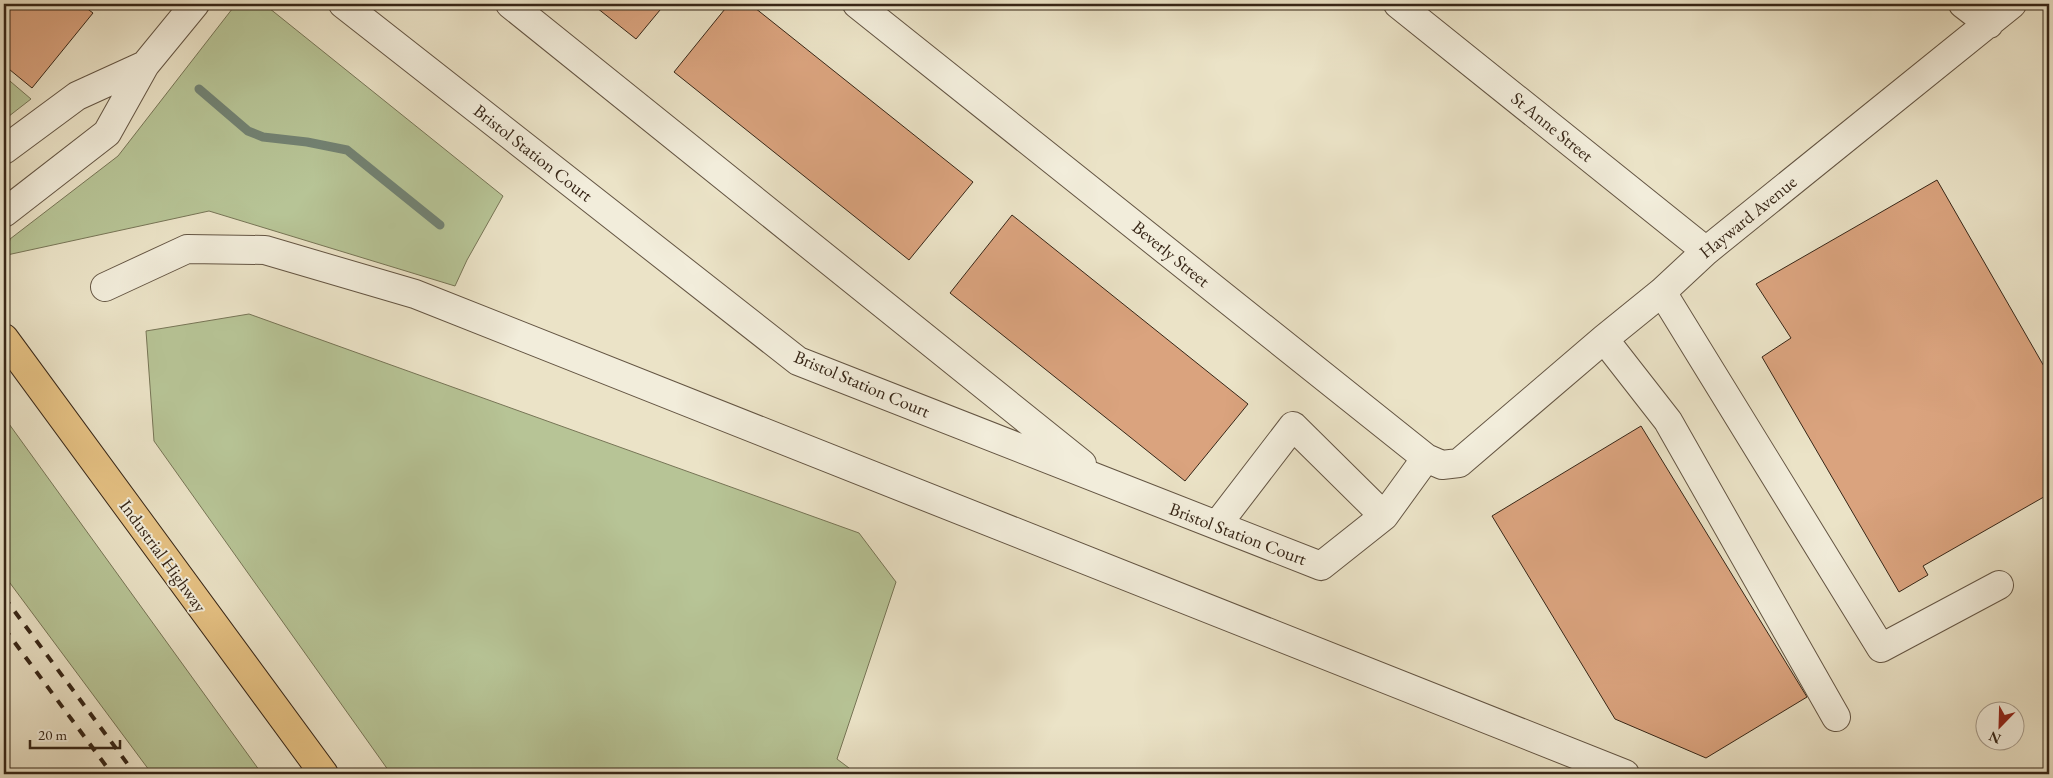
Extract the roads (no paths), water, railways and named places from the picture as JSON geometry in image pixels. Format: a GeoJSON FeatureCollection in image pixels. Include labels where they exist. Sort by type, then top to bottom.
{"type":"FeatureCollection","features":[{"type":"Feature","properties":{"kind":"main road","name":"Industrial Highway"},"geometry":{"type":"LineString","coordinates":[[4,338],[324,774]]}},
{"type":"Feature","properties":{"kind":"street","name":"Bristol Station Court"},"geometry":{"type":"LineString","coordinates":[[343,4],[798,361],[1321,566],[1388,511],[1426,458]]}},
{"type":"Feature","properties":{"kind":"street"},"geometry":{"type":"LineString","coordinates":[[510,4],[1103,480]]}},
{"type":"Feature","properties":{"kind":"street","name":"Beverly Street"},"geometry":{"type":"LineString","coordinates":[[857,4],[1426,458],[1442,465],[1459,464],[1491,438]]}},
{"type":"Feature","properties":{"kind":"street","name":"St Anne Street"},"geometry":{"type":"LineString","coordinates":[[1398,4],[1706,251]]}},
{"type":"Feature","properties":{"kind":"street"},"geometry":{"type":"LineString","coordinates":[[1963,4],[1989,24]]}},
{"type":"Feature","properties":{"kind":"street","name":"Hayward Avenue"},"geometry":{"type":"LineString","coordinates":[[1491,438],[1604,339],[1662,292],[1706,251],[2012,4]]}},
{"type":"Feature","properties":{"kind":"street"},"geometry":{"type":"LineString","coordinates":[[4,213],[107,133],[145,65],[190,6]]}},
{"type":"Feature","properties":{"kind":"street"},"geometry":{"type":"LineString","coordinates":[[4,150],[77,96],[145,65]]}},
{"type":"Feature","properties":{"kind":"street"},"geometry":{"type":"LineString","coordinates":[[105,287],[187,249],[265,250],[415,294],[1625,774]]}},
{"type":"Feature","properties":{"kind":"street"},"geometry":{"type":"LineString","coordinates":[[1662,292],[1881,648],[1999,585]]}},
{"type":"Feature","properties":{"kind":"street"},"geometry":{"type":"LineString","coordinates":[[1604,339],[1668,421],[1836,717]]}},
{"type":"Feature","properties":{"kind":"street"},"geometry":{"type":"LineString","coordinates":[[1217,525],[1293,426],[1388,511]]}},
{"type":"Feature","properties":{"kind":"waterway"},"geometry":{"type":"LineString","coordinates":[[199,89],[248,131],[263,137],[307,142],[347,150],[440,225]]}},
{"type":"Feature","properties":{"kind":"railway"},"geometry":{"type":"LineString","coordinates":[[4,597],[135,774]]}},
{"type":"Feature","properties":{"kind":"railway"},"geometry":{"type":"LineString","coordinates":[[4,628],[112,774]]}}]}
